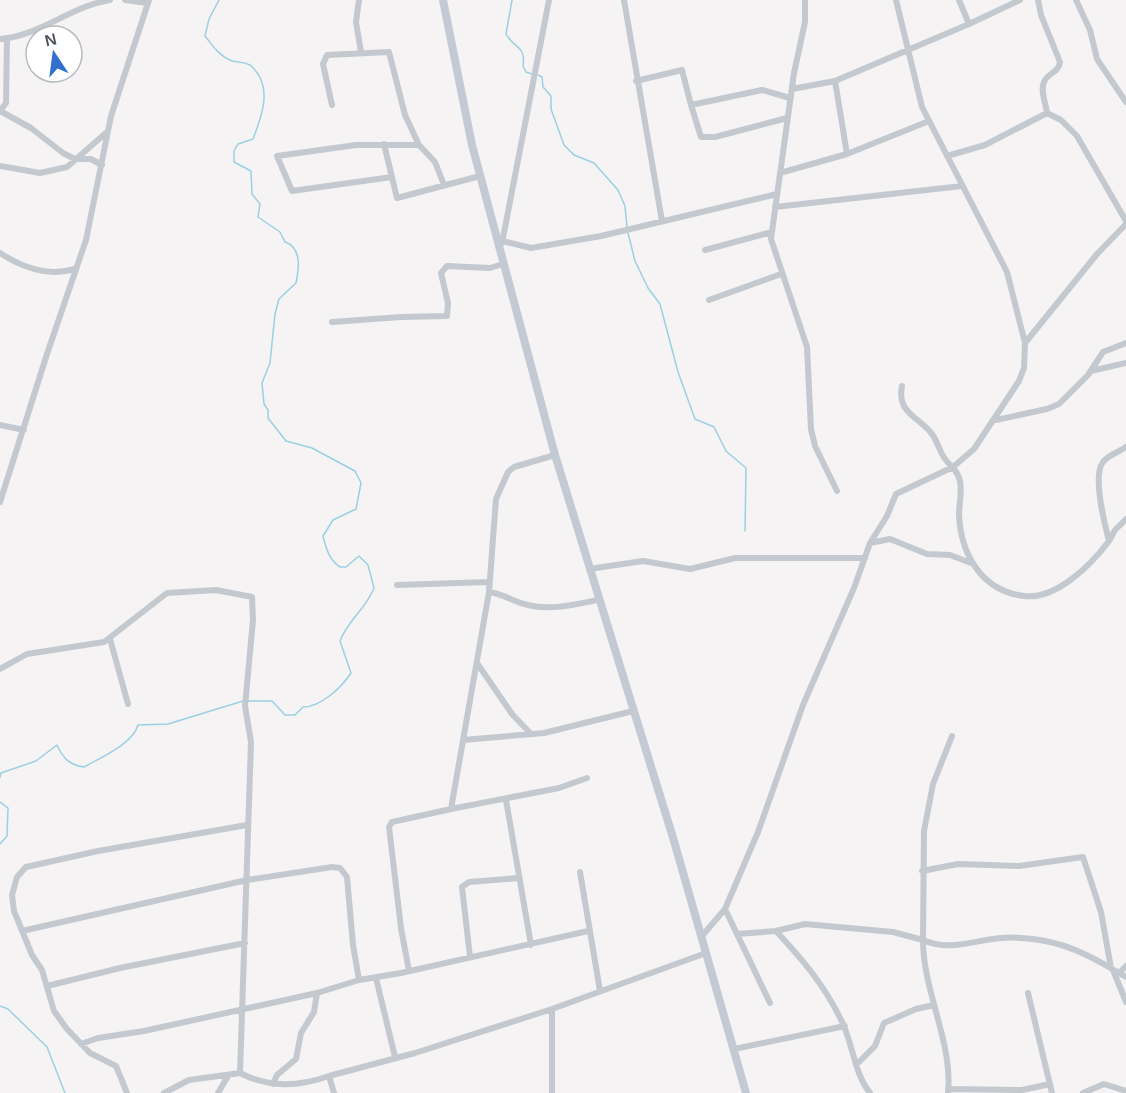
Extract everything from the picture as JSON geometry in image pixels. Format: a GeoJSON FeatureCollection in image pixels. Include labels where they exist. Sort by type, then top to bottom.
{"type":"FeatureCollection","features":[{"type":"Feature","properties":{"kind":"main road"},"geometry":{"type":"LineString","coordinates":[[443,0],[480,176],[555,455],[702,936],[746,1093]]}},
{"type":"Feature","properties":{"kind":"street"},"geometry":{"type":"LineString","coordinates":[[102,165],[91,159],[76,159],[63,153],[31,128],[0,111],[6,103],[3,38],[21,36],[87,6],[110,0]]}},
{"type":"Feature","properties":{"kind":"street"},"geometry":{"type":"LineString","coordinates":[[0,502],[86,240],[108,131],[126,66],[149,1],[125,0]]}},
{"type":"Feature","properties":{"kind":"street"},"geometry":{"type":"LineString","coordinates":[[359,0],[356,22],[361,52]]}},
{"type":"Feature","properties":{"kind":"street"},"geometry":{"type":"LineString","coordinates":[[500,252],[549,0]]}},
{"type":"Feature","properties":{"kind":"street"},"geometry":{"type":"LineString","coordinates":[[624,0],[636,81],[662,221]]}},
{"type":"Feature","properties":{"kind":"street"},"geometry":{"type":"LineString","coordinates":[[805,0],[804,22],[790,98],[771,239],[807,347],[811,429],[815,446],[837,491]]}},
{"type":"Feature","properties":{"kind":"street"},"geometry":{"type":"LineString","coordinates":[[702,936],[725,909],[758,832],[803,705],[870,543],[887,516],[896,494],[953,467],[974,449],[995,420],[1022,374],[1025,343],[1007,272],[922,107],[896,0]]}},
{"type":"Feature","properties":{"kind":"street"},"geometry":{"type":"LineString","coordinates":[[960,0],[969,24]]}},
{"type":"Feature","properties":{"kind":"street"},"geometry":{"type":"LineString","coordinates":[[792,89],[835,81],[1020,0]]}},
{"type":"Feature","properties":{"kind":"street"},"geometry":{"type":"LineString","coordinates":[[1038,0],[1041,15],[1060,62],[1056,72],[1044,81],[1047,113]]}},
{"type":"Feature","properties":{"kind":"street"},"geometry":{"type":"LineString","coordinates":[[1076,0],[1090,30],[1097,59],[1126,102]]}},
{"type":"Feature","properties":{"kind":"street"},"geometry":{"type":"LineString","coordinates":[[332,105],[324,59],[327,56],[361,52],[390,54],[405,115],[419,145],[435,162],[444,185]]}},
{"type":"Feature","properties":{"kind":"street"},"geometry":{"type":"LineString","coordinates":[[636,81],[682,70],[701,138],[788,118]]}},
{"type":"Feature","properties":{"kind":"street"},"geometry":{"type":"LineString","coordinates":[[835,81],[847,154]]}},
{"type":"Feature","properties":{"kind":"street"},"geometry":{"type":"LineString","coordinates":[[691,105],[762,90],[790,98]]}},
{"type":"Feature","properties":{"kind":"street"},"geometry":{"type":"LineString","coordinates":[[947,156],[985,145],[1047,113]]}},
{"type":"Feature","properties":{"kind":"street"},"geometry":{"type":"LineString","coordinates":[[1025,343],[1102,248],[1126,223],[1077,136],[1061,120],[1047,113]]}},
{"type":"Feature","properties":{"kind":"street"},"geometry":{"type":"LineString","coordinates":[[780,173],[847,154],[930,121]]}},
{"type":"Feature","properties":{"kind":"street"},"geometry":{"type":"LineString","coordinates":[[0,166],[47,173],[67,167],[94,146],[108,131]]}},
{"type":"Feature","properties":{"kind":"street"},"geometry":{"type":"LineString","coordinates":[[384,144],[397,198],[480,176]]}},
{"type":"Feature","properties":{"kind":"street"},"geometry":{"type":"LineString","coordinates":[[392,177],[292,191],[277,156],[356,145],[419,145]]}},
{"type":"Feature","properties":{"kind":"street"},"geometry":{"type":"LineString","coordinates":[[775,207],[962,186]]}},
{"type":"Feature","properties":{"kind":"street"},"geometry":{"type":"LineString","coordinates":[[502,241],[531,248],[601,236],[777,194]]}},
{"type":"Feature","properties":{"kind":"street"},"geometry":{"type":"LineString","coordinates":[[705,250],[772,232]]}},
{"type":"Feature","properties":{"kind":"street"},"geometry":{"type":"LineString","coordinates":[[0,253],[31,269],[57,274],[75,269]]}},
{"type":"Feature","properties":{"kind":"street"},"geometry":{"type":"LineString","coordinates":[[332,322],[447,316],[448,303],[441,273],[447,266],[490,268],[503,264]]}},
{"type":"Feature","properties":{"kind":"street"},"geometry":{"type":"LineString","coordinates":[[709,300],[781,274]]}},
{"type":"Feature","properties":{"kind":"street"},"geometry":{"type":"LineString","coordinates":[[995,420],[1047,409],[1059,404],[1090,372],[1103,351],[1126,344]]}},
{"type":"Feature","properties":{"kind":"street"},"geometry":{"type":"LineString","coordinates":[[1090,372],[1106,366],[1126,363]]}},
{"type":"Feature","properties":{"kind":"street"},"geometry":{"type":"LineString","coordinates":[[902,386],[901,392],[911,418],[930,432],[944,461],[953,467],[959,479],[962,493],[959,517],[971,563]]}},
{"type":"Feature","properties":{"kind":"street"},"geometry":{"type":"LineString","coordinates":[[0,425],[24,430]]}},
{"type":"Feature","properties":{"kind":"street"},"geometry":{"type":"LineString","coordinates":[[1109,541],[1104,524],[1099,469],[1105,460],[1126,447]]}},
{"type":"Feature","properties":{"kind":"street"},"geometry":{"type":"LineString","coordinates":[[451,810],[489,592],[496,500],[508,472],[514,467],[555,455]]}},
{"type":"Feature","properties":{"kind":"street"},"geometry":{"type":"LineString","coordinates":[[870,543],[890,539],[927,554],[950,555],[971,563],[995,589],[1032,597],[1066,583],[1109,541],[1115,530],[1126,519]]}},
{"type":"Feature","properties":{"kind":"street"},"geometry":{"type":"LineString","coordinates":[[589,569],[644,561],[690,569],[735,558],[865,558]]}},
{"type":"Feature","properties":{"kind":"street"},"geometry":{"type":"LineString","coordinates":[[398,585],[489,582]]}},
{"type":"Feature","properties":{"kind":"street"},"geometry":{"type":"LineString","coordinates":[[0,669],[27,654],[86,646],[110,639],[167,592],[216,590],[251,596],[253,620],[245,706],[251,742],[246,825],[247,880],[240,1073]]}},
{"type":"Feature","properties":{"kind":"street"},"geometry":{"type":"LineString","coordinates":[[489,592],[504,594],[528,605],[542,607],[598,600]]}},
{"type":"Feature","properties":{"kind":"street"},"geometry":{"type":"LineString","coordinates":[[110,639],[128,704]]}},
{"type":"Feature","properties":{"kind":"street"},"geometry":{"type":"LineString","coordinates":[[477,662],[512,714],[531,734]]}},
{"type":"Feature","properties":{"kind":"street"},"geometry":{"type":"LineString","coordinates":[[464,740],[544,734],[633,711]]}},
{"type":"Feature","properties":{"kind":"street"},"geometry":{"type":"LineString","coordinates":[[952,736],[928,802],[922,871],[923,940],[933,1005],[945,1053],[948,1091],[1022,1090],[1050,1084]]}},
{"type":"Feature","properties":{"kind":"street"},"geometry":{"type":"LineString","coordinates":[[409,971],[401,928],[389,827],[392,822],[506,800],[559,788],[587,778]]}},
{"type":"Feature","properties":{"kind":"street"},"geometry":{"type":"LineString","coordinates":[[506,800],[531,945]]}},
{"type":"Feature","properties":{"kind":"street"},"geometry":{"type":"LineString","coordinates":[[127,1093],[113,1062],[90,1053],[54,1011],[42,970],[14,911],[12,895],[17,877],[26,867],[98,851],[246,825]]}},
{"type":"Feature","properties":{"kind":"street"},"geometry":{"type":"LineString","coordinates":[[922,871],[958,864],[1019,866],[1083,857],[1099,903],[1114,970],[1126,1002]]}},
{"type":"Feature","properties":{"kind":"street"},"geometry":{"type":"LineString","coordinates":[[22,932],[247,880],[332,867],[344,872],[352,945],[360,980]]}},
{"type":"Feature","properties":{"kind":"street"},"geometry":{"type":"LineString","coordinates":[[580,872],[588,931],[600,991]]}},
{"type":"Feature","properties":{"kind":"street"},"geometry":{"type":"LineString","coordinates":[[470,957],[462,887],[469,882],[519,878]]}},
{"type":"Feature","properties":{"kind":"street"},"geometry":{"type":"LineString","coordinates":[[725,909],[770,1003]]}},
{"type":"Feature","properties":{"kind":"street"},"geometry":{"type":"LineString","coordinates":[[737,934],[776,931],[805,924],[893,932],[947,946],[999,938],[1047,939],[1126,977]]}},
{"type":"Feature","properties":{"kind":"street"},"geometry":{"type":"LineString","coordinates":[[81,1044],[588,931]]}},
{"type":"Feature","properties":{"kind":"street"},"geometry":{"type":"LineString","coordinates":[[776,931],[813,970],[845,1026],[864,1084],[870,1093]]}},
{"type":"Feature","properties":{"kind":"street"},"geometry":{"type":"LineString","coordinates":[[47,986],[120,968],[245,943]]}},
{"type":"Feature","properties":{"kind":"street"},"geometry":{"type":"LineString","coordinates":[[164,1093],[189,1080],[240,1073],[273,1084],[298,1085],[552,1009],[706,953]]}},
{"type":"Feature","properties":{"kind":"street"},"geometry":{"type":"LineString","coordinates":[[1114,970],[1126,966]]}},
{"type":"Feature","properties":{"kind":"street"},"geometry":{"type":"LineString","coordinates":[[376,978],[395,1057]]}},
{"type":"Feature","properties":{"kind":"street"},"geometry":{"type":"LineString","coordinates":[[273,1084],[278,1075],[296,1059],[301,1033],[314,1012],[317,993]]}},
{"type":"Feature","properties":{"kind":"street"},"geometry":{"type":"LineString","coordinates":[[1028,993],[1052,1093]]}},
{"type":"Feature","properties":{"kind":"street"},"geometry":{"type":"LineString","coordinates":[[857,1064],[874,1046],[884,1023],[916,1009],[933,1005]]}},
{"type":"Feature","properties":{"kind":"street"},"geometry":{"type":"LineString","coordinates":[[552,1009],[552,1093]]}},
{"type":"Feature","properties":{"kind":"street"},"geometry":{"type":"LineString","coordinates":[[734,1049],[845,1026]]}},
{"type":"Feature","properties":{"kind":"street"},"geometry":{"type":"LineString","coordinates":[[218,1093],[228,1076]]}},
{"type":"Feature","properties":{"kind":"street"},"geometry":{"type":"LineString","coordinates":[[329,1076],[334,1093]]}},
{"type":"Feature","properties":{"kind":"street"},"geometry":{"type":"LineString","coordinates":[[1083,1093],[1104,1084],[1126,1091]]}},
{"type":"Feature","properties":{"kind":"waterway"},"geometry":{"type":"LineString","coordinates":[[219,0],[209,19],[205,36],[223,56],[232,61],[250,65],[262,82],[264,91],[260,121],[253,139],[238,144],[234,151],[234,162],[251,171],[252,194],[260,204],[258,217],[280,232],[285,242],[294,249],[298,259],[296,283],[279,299],[275,314],[270,363],[262,383],[264,404],[268,410],[268,418],[286,441],[312,448],[355,471],[361,483],[356,509],[333,520],[323,536],[331,557],[340,567],[346,567],[359,556],[368,565],[374,588],[340,641],[351,673],[337,690],[317,704],[303,707],[295,715],[285,715],[272,701],[248,701]]}},
{"type":"Feature","properties":{"kind":"waterway"},"geometry":{"type":"LineString","coordinates":[[512,0],[506,34],[523,54],[523,66],[526,72],[532,74]]}},
{"type":"Feature","properties":{"kind":"waterway"},"geometry":{"type":"LineString","coordinates":[[538,75],[542,77],[543,87],[551,96],[551,109],[564,145],[574,155],[594,163],[618,190],[625,206],[627,228]]}},
{"type":"Feature","properties":{"kind":"waterway"},"geometry":{"type":"LineString","coordinates":[[628,233],[635,261],[648,288],[660,304],[678,372],[695,419],[714,427],[726,451],[746,468],[745,531]]}},
{"type":"Feature","properties":{"kind":"waterway"},"geometry":{"type":"LineString","coordinates":[[0,777],[1,773],[36,761],[57,745],[67,760],[74,765],[84,767],[123,744],[135,732],[138,725],[168,724],[243,701]]}},
{"type":"Feature","properties":{"kind":"waterway"},"geometry":{"type":"LineString","coordinates":[[0,802],[8,808],[7,836],[0,844]]}},
{"type":"Feature","properties":{"kind":"waterway"},"geometry":{"type":"LineString","coordinates":[[0,1006],[8,1009],[47,1047],[65,1093]]}}]}
